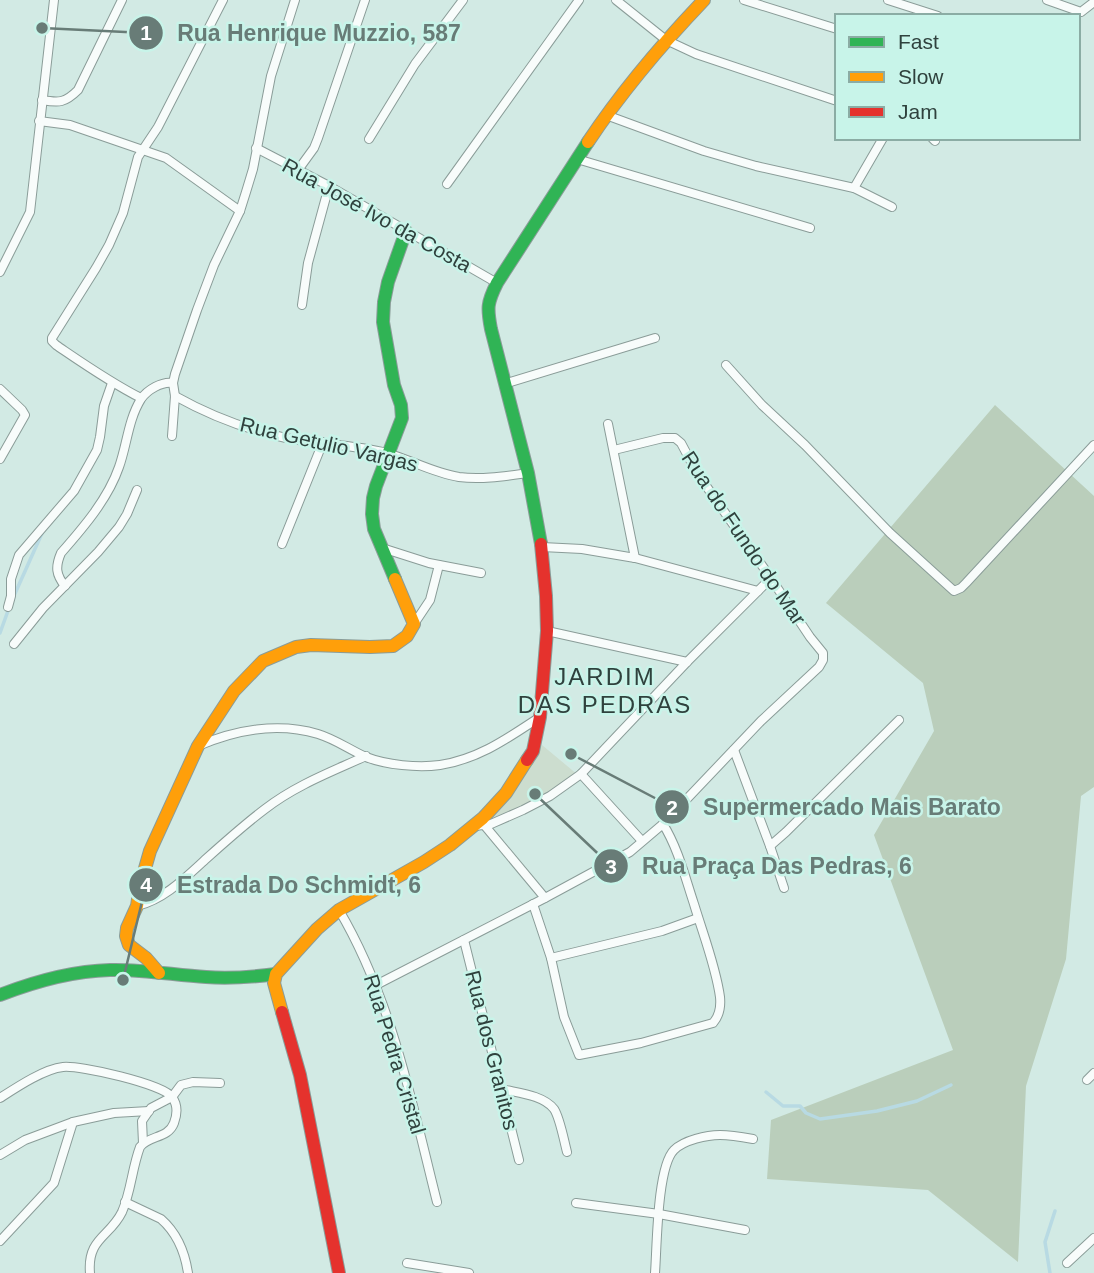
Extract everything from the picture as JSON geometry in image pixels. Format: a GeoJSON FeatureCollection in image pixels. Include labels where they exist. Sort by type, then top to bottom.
{"type":"FeatureCollection","features":[{"type":"Feature","properties":{"kind":"main road"},"geometry":{"type":"LineString","coordinates":[[275,979],[317,929],[339,910],[424,862],[479,826],[518,777],[533,751],[540,717],[547,631],[542,547],[528,473],[488,311],[489,298],[606,115],[666,40],[704,0]]}},
{"type":"Feature","properties":{"kind":"main road"},"geometry":{"type":"LineString","coordinates":[[159,973],[146,958],[129,946],[127,928],[136,906],[150,851],[198,746],[234,691],[263,661],[296,647],[393,646],[407,636],[414,624],[381,548],[372,514],[373,498],[400,426],[402,413],[394,385],[383,322],[388,282],[407,231]]}},
{"type":"Feature","properties":{"kind":"main road"},"geometry":{"type":"LineString","coordinates":[[0,995],[55,976],[89,970],[125,970],[222,979],[275,979]]}},
{"type":"Feature","properties":{"kind":"main road"},"geometry":{"type":"LineString","coordinates":[[275,979],[300,1075],[339,1273]]}},
{"type":"Feature","properties":{"kind":"street"},"geometry":{"type":"LineString","coordinates":[[1,267],[30,212],[54,0]]}},
{"type":"Feature","properties":{"kind":"street"},"geometry":{"type":"LineString","coordinates":[[42,100],[58,103],[69,99],[78,90],[122,0]]}},
{"type":"Feature","properties":{"kind":"street"},"geometry":{"type":"LineString","coordinates":[[141,398],[113,383],[51,338],[109,244],[124,213],[138,157],[158,127],[223,0]]}},
{"type":"Feature","properties":{"kind":"street"},"geometry":{"type":"LineString","coordinates":[[172,436],[175,396],[173,383],[209,276],[240,211],[253,169],[271,76],[295,0]]}},
{"type":"Feature","properties":{"kind":"street"},"geometry":{"type":"LineString","coordinates":[[298,170],[318,138],[365,0]]}},
{"type":"Feature","properties":{"kind":"street"},"geometry":{"type":"LineString","coordinates":[[369,139],[415,64],[463,0]]}},
{"type":"Feature","properties":{"kind":"street"},"geometry":{"type":"LineString","coordinates":[[447,184],[579,0]]}},
{"type":"Feature","properties":{"kind":"street"},"geometry":{"type":"LineString","coordinates":[[616,0],[666,40],[696,54],[835,100]]}},
{"type":"Feature","properties":{"kind":"street"},"geometry":{"type":"LineString","coordinates":[[744,0],[835,28]]}},
{"type":"Feature","properties":{"kind":"street"},"geometry":{"type":"LineString","coordinates":[[888,0],[932,14]]}},
{"type":"Feature","properties":{"kind":"street"},"geometry":{"type":"LineString","coordinates":[[1046,0],[1081,12],[1094,2]]}},
{"type":"Feature","properties":{"kind":"street"},"geometry":{"type":"LineString","coordinates":[[606,115],[704,152],[854,188],[892,207]]}},
{"type":"Feature","properties":{"kind":"street"},"geometry":{"type":"LineString","coordinates":[[39,121],[70,125],[166,158],[240,211]]}},
{"type":"Feature","properties":{"kind":"street"},"geometry":{"type":"LineString","coordinates":[[854,188],[882,140]]}},
{"type":"Feature","properties":{"kind":"street","name":"Rua José Ivo da Costa"},"geometry":{"type":"LineString","coordinates":[[256,148],[329,186],[497,283]]}},
{"type":"Feature","properties":{"kind":"street"},"geometry":{"type":"LineString","coordinates":[[577,159],[810,228]]}},
{"type":"Feature","properties":{"kind":"street"},"geometry":{"type":"LineString","coordinates":[[302,305],[308,262],[329,186]]}},
{"type":"Feature","properties":{"kind":"street"},"geometry":{"type":"LineString","coordinates":[[504,384],[655,338]]}},
{"type":"Feature","properties":{"kind":"street"},"geometry":{"type":"LineString","coordinates":[[726,365],[762,405],[805,445],[890,533],[954,591],[967,583],[1094,445]]}},
{"type":"Feature","properties":{"kind":"street"},"geometry":{"type":"LineString","coordinates":[[65,586],[57,572],[58,558],[87,522],[111,485],[141,398],[153,388],[168,382],[173,383]]}},
{"type":"Feature","properties":{"kind":"street"},"geometry":{"type":"LineString","coordinates":[[8,607],[11,579],[19,555],[74,491],[97,450],[104,406],[113,383]]}},
{"type":"Feature","properties":{"kind":"street"},"geometry":{"type":"LineString","coordinates":[[0,389],[25,415],[0,459]]}},
{"type":"Feature","properties":{"kind":"street","name":"Rua Getulio Vargas"},"geometry":{"type":"LineString","coordinates":[[175,396],[209,413],[256,430],[287,438],[388,454],[458,477],[500,477],[528,473]]}},
{"type":"Feature","properties":{"kind":"street"},"geometry":{"type":"LineString","coordinates":[[608,424],[635,558]]}},
{"type":"Feature","properties":{"kind":"street","name":"Rua do Fundo do Mar"},"geometry":{"type":"LineString","coordinates":[[614,450],[668,437],[678,440],[697,473],[824,656],[819,667],[734,750]]}},
{"type":"Feature","properties":{"kind":"street"},"geometry":{"type":"LineString","coordinates":[[282,544],[323,442]]}},
{"type":"Feature","properties":{"kind":"street"},"geometry":{"type":"LineString","coordinates":[[14,644],[43,608],[99,552],[119,527],[137,490]]}},
{"type":"Feature","properties":{"kind":"street"},"geometry":{"type":"LineString","coordinates":[[542,547],[582,549],[635,558],[758,591]]}},
{"type":"Feature","properties":{"kind":"street"},"geometry":{"type":"LineString","coordinates":[[381,548],[439,565],[481,573]]}},
{"type":"Feature","properties":{"kind":"street"},"geometry":{"type":"LineString","coordinates":[[414,624],[430,600],[439,565]]}},
{"type":"Feature","properties":{"kind":"street"},"geometry":{"type":"LineString","coordinates":[[545,898],[479,826],[523,810],[581,775],[771,578]]}},
{"type":"Feature","properties":{"kind":"street"},"geometry":{"type":"LineString","coordinates":[[547,631],[688,662]]}},
{"type":"Feature","properties":{"kind":"street"},"geometry":{"type":"LineString","coordinates":[[198,746],[240,732],[284,729],[316,733],[380,762],[439,765],[468,758],[492,748],[540,717]]}},
{"type":"Feature","properties":{"kind":"street"},"geometry":{"type":"LineString","coordinates":[[770,846],[899,720]]}},
{"type":"Feature","properties":{"kind":"street"},"geometry":{"type":"LineString","coordinates":[[376,985],[618,859],[663,824],[734,750],[784,888]]}},
{"type":"Feature","properties":{"kind":"street"},"geometry":{"type":"LineString","coordinates":[[136,906],[158,899],[234,833],[286,794],[312,779],[366,756]]}},
{"type":"Feature","properties":{"kind":"street"},"geometry":{"type":"LineString","coordinates":[[581,775],[642,841]]}},
{"type":"Feature","properties":{"kind":"street"},"geometry":{"type":"LineString","coordinates":[[533,904],[551,958],[564,1017],[579,1055],[708,1025],[717,1019],[720,997],[673,843],[663,824]]}},
{"type":"Feature","properties":{"kind":"street","name":"Rua Pedra Cristal"},"geometry":{"type":"LineString","coordinates":[[339,910],[358,943],[389,1021],[437,1202]]}},
{"type":"Feature","properties":{"kind":"street"},"geometry":{"type":"LineString","coordinates":[[551,958],[662,931],[698,919]]}},
{"type":"Feature","properties":{"kind":"street","name":"Rua dos Granitos"},"geometry":{"type":"LineString","coordinates":[[464,940],[519,1160]]}},
{"type":"Feature","properties":{"kind":"street"},"geometry":{"type":"LineString","coordinates":[[0,1098],[38,1076],[61,1067],[87,1069],[143,1083],[166,1091],[177,1107],[173,1125],[165,1135],[143,1143]]}},
{"type":"Feature","properties":{"kind":"street"},"geometry":{"type":"LineString","coordinates":[[90,1273],[89,1261],[93,1249],[121,1213],[125,1202],[136,1157],[143,1143],[142,1121],[151,1108],[172,1097],[181,1085],[193,1082],[220,1083]]}},
{"type":"Feature","properties":{"kind":"street"},"geometry":{"type":"LineString","coordinates":[[502,1089],[538,1099],[554,1109],[567,1152]]}},
{"type":"Feature","properties":{"kind":"street"},"geometry":{"type":"LineString","coordinates":[[0,1155],[25,1140],[73,1122],[114,1113],[149,1111]]}},
{"type":"Feature","properties":{"kind":"street"},"geometry":{"type":"LineString","coordinates":[[0,1241],[54,1183],[73,1122]]}},
{"type":"Feature","properties":{"kind":"street"},"geometry":{"type":"LineString","coordinates":[[655,1273],[659,1214],[667,1160],[673,1150],[691,1141],[718,1135],[753,1139]]}},
{"type":"Feature","properties":{"kind":"street"},"geometry":{"type":"LineString","coordinates":[[125,1202],[166,1223],[182,1248],[188,1273]]}},
{"type":"Feature","properties":{"kind":"street"},"geometry":{"type":"LineString","coordinates":[[576,1203],[659,1214],[746,1230]]}},
{"type":"Feature","properties":{"kind":"street"},"geometry":{"type":"LineString","coordinates":[[1067,1264],[1094,1238]]}},
{"type":"Feature","properties":{"kind":"street"},"geometry":{"type":"LineString","coordinates":[[407,1263],[469,1273]]}},
{"type":"Feature","properties":{"kind":"green space"},"geometry":{"type":"Polygon","coordinates":[[[995,405],[1094,496],[1094,787],[1081,796],[1066,959],[1026,1086],[1018,1262],[928,1190],[767,1179],[771,1120],[953,1050],[874,835],[934,731],[923,683],[826,603],[995,405]]]}},
{"type":"Feature","properties":{"kind":"green space"},"geometry":{"type":"Polygon","coordinates":[[[542,745],[578,775],[519,810],[480,824],[536,756],[542,745]]]}},
{"type":"Feature","properties":{"kind":"waterway"},"geometry":{"type":"LineString","coordinates":[[13,598],[43,531]]}},
{"type":"Feature","properties":{"kind":"waterway"},"geometry":{"type":"LineString","coordinates":[[0,633],[9,608]]}},
{"type":"Feature","properties":{"kind":"waterway"},"geometry":{"type":"LineString","coordinates":[[766,1092],[783,1106],[800,1106],[806,1113],[820,1119],[877,1111],[917,1101],[951,1085]]}},
{"type":"Feature","properties":{"kind":"waterway"},"geometry":{"type":"LineString","coordinates":[[1050,1273],[1045,1242],[1055,1211]]}},
{"type":"Feature","properties":{"kind":"traffic: fast"},"geometry":{"type":"LineString","coordinates":[[541,544],[528,473],[491,329],[489,306],[497,283],[588,142]]}},
{"type":"Feature","properties":{"kind":"traffic: fast"},"geometry":{"type":"LineString","coordinates":[[395,579],[374,529],[372,514],[376,486],[402,418],[383,322],[388,282],[406,231]]}},
{"type":"Feature","properties":{"kind":"traffic: fast"},"geometry":{"type":"LineString","coordinates":[[0,995],[27,985],[81,972],[134,970],[224,978],[276,974]]}},
{"type":"Feature","properties":{"kind":"traffic: slow"},"geometry":{"type":"LineString","coordinates":[[588,142],[643,68],[704,0]]}},
{"type":"Feature","properties":{"kind":"traffic: slow"},"geometry":{"type":"LineString","coordinates":[[159,973],[129,945],[127,928],[137,906],[150,851],[198,746],[234,691],[263,661],[296,647],[393,646],[407,636],[414,624],[395,579]]}},
{"type":"Feature","properties":{"kind":"traffic: slow"},"geometry":{"type":"LineString","coordinates":[[282,1012],[274,983],[276,974],[317,929],[339,910],[450,845],[483,818],[506,793],[527,760]]}},
{"type":"Feature","properties":{"kind":"traffic: jam"},"geometry":{"type":"LineString","coordinates":[[527,760],[533,751],[540,717],[547,631],[541,544]]}},
{"type":"Feature","properties":{"kind":"traffic: jam"},"geometry":{"type":"LineString","coordinates":[[282,1012],[300,1075],[339,1273]]}},
{"type":"Feature","properties":{"kind":"place","name":"Rua Henrique Muzzio, 587"},"geometry":{"type":"Point","coordinates":[42,28]}},
{"type":"Feature","properties":{"kind":"place","name":"Supermercado Mais Barato"},"geometry":{"type":"Point","coordinates":[571,754]}},
{"type":"Feature","properties":{"kind":"place","name":"Rua Praça Das Pedras, 6"},"geometry":{"type":"Point","coordinates":[535,794]}},
{"type":"Feature","properties":{"kind":"place","name":"Estrada Do Schmidt, 6"},"geometry":{"type":"Point","coordinates":[123,980]}},
{"type":"Feature","properties":{"kind":"district","name":"JARDIM DAS PEDRAS"},"geometry":{"type":"Point","coordinates":[605,690]}}]}
